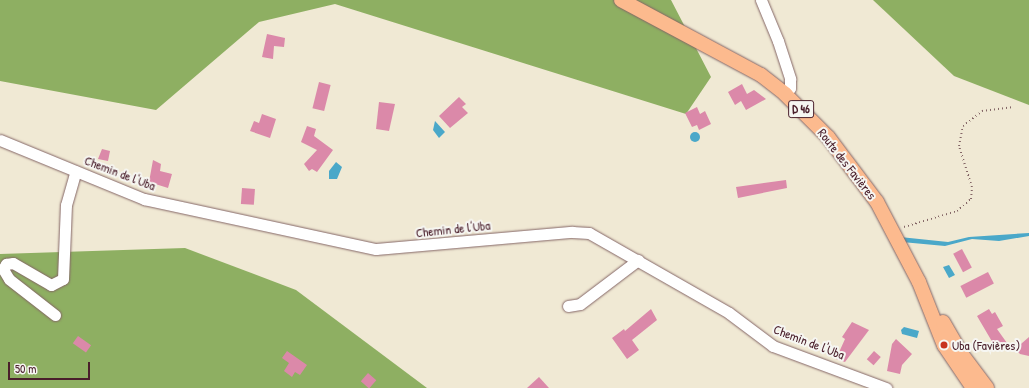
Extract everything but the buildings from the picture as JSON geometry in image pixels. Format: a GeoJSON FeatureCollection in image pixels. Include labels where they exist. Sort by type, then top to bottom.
{"type":"FeatureCollection","features":[{"type":"Feature","properties":{"kind":"main road","name":"Route des Favières"},"geometry":{"type":"LineString","coordinates":[[621,0],[721,52],[761,75],[785,94],[843,154],[862,179],[893,231],[919,282],[944,345],[973,388]]}},
{"type":"Feature","properties":{"kind":"main road","name":"D 46"},"geometry":{"type":"LineString","coordinates":[[919,282],[963,356],[987,388]]}},
{"type":"Feature","properties":{"kind":"street"},"geometry":{"type":"LineString","coordinates":[[760,0],[778,41],[790,80],[790,88],[785,94]]}},
{"type":"Feature","properties":{"kind":"street","name":"Chemin de l'Uba"},"geometry":{"type":"LineString","coordinates":[[0,140],[144,199],[376,249],[582,232],[594,235],[729,313],[773,346],[886,388]]}},
{"type":"Feature","properties":{"kind":"street"},"geometry":{"type":"LineString","coordinates":[[56,315],[9,279],[3,269],[6,264],[16,264],[51,285],[63,279],[66,206],[76,171]]}},
{"type":"Feature","properties":{"kind":"street"},"geometry":{"type":"LineString","coordinates":[[568,306],[580,304],[638,260]]}},
{"type":"Feature","properties":{"kind":"path"},"geometry":{"type":"LineString","coordinates":[[893,231],[957,211],[971,199],[972,187],[959,146],[963,126],[982,111],[1014,107]]}},
{"type":"Feature","properties":{"kind":"green space"},"geometry":{"type":"Polygon","coordinates":[[[0,0],[671,0],[711,77],[686,114],[335,4],[259,22],[156,110],[0,81],[0,0]]]}},
{"type":"Feature","properties":{"kind":"green space"},"geometry":{"type":"Polygon","coordinates":[[[873,0],[1029,0],[1029,105],[954,76],[873,0]]]}},
{"type":"Feature","properties":{"kind":"green space"},"geometry":{"type":"Polygon","coordinates":[[[185,248],[296,290],[427,388],[0,388],[0,254],[185,248]]]}},
{"type":"Feature","properties":{"kind":"water"},"geometry":{"type":"Polygon","coordinates":[[[435,121],[445,132],[439,138],[433,130],[435,121]]]}},
{"type":"Feature","properties":{"kind":"water"},"geometry":{"type":"Polygon","coordinates":[[[693,132],[697,132],[699,133],[699,141],[693,142],[690,139],[690,135],[693,132]]]}},
{"type":"Feature","properties":{"kind":"water"},"geometry":{"type":"Polygon","coordinates":[[[336,162],[342,167],[337,179],[329,179],[329,171],[336,162]]]}},
{"type":"Feature","properties":{"kind":"water"},"geometry":{"type":"Polygon","coordinates":[[[1029,233],[1029,236],[999,241],[972,239],[945,246],[902,242],[900,237],[948,242],[969,237],[1029,233]]]}},
{"type":"Feature","properties":{"kind":"water"},"geometry":{"type":"Polygon","coordinates":[[[949,265],[955,275],[949,278],[943,267],[949,265]]]}},
{"type":"Feature","properties":{"kind":"water"},"geometry":{"type":"Polygon","coordinates":[[[904,327],[919,331],[917,338],[902,334],[901,330],[904,327]]]}},
{"type":"Feature","properties":{"kind":"place","name":"Uba (Favières)"},"geometry":{"type":"Point","coordinates":[944,345]}}]}
